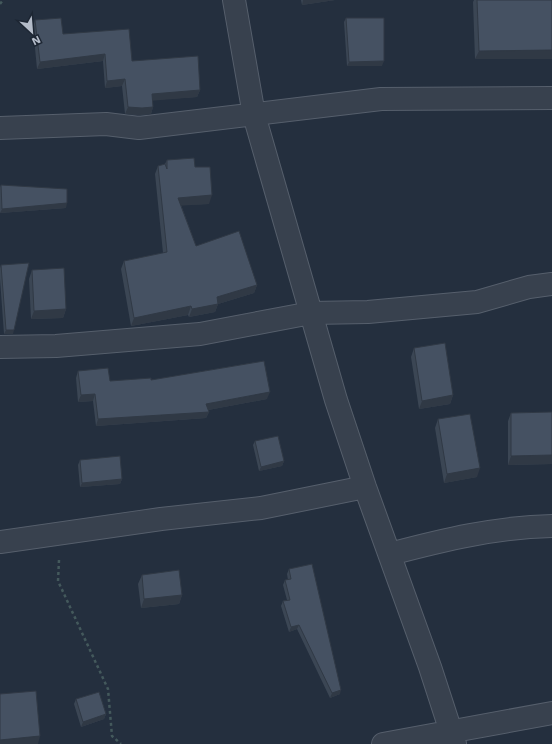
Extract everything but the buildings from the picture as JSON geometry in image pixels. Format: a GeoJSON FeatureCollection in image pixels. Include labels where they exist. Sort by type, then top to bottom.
{"type":"FeatureCollection","features":[{"type":"Feature","properties":{"kind":"street"},"geometry":{"type":"LineString","coordinates":[[234,0],[254,115],[336,400],[453,738]]}},
{"type":"Feature","properties":{"kind":"street"},"geometry":{"type":"LineString","coordinates":[[0,128],[106,124],[139,128],[381,99],[552,98]]}},
{"type":"Feature","properties":{"kind":"street"},"geometry":{"type":"LineString","coordinates":[[0,347],[56,346],[200,334],[311,313],[368,312],[477,302],[529,287],[552,284]]}},
{"type":"Feature","properties":{"kind":"street"},"geometry":{"type":"LineString","coordinates":[[0,542],[161,519],[261,508],[365,487]]}},
{"type":"Feature","properties":{"kind":"street"},"geometry":{"type":"LineString","coordinates":[[390,554],[445,540],[531,526],[552,526]]}},
{"type":"Feature","properties":{"kind":"street"},"geometry":{"type":"LineString","coordinates":[[383,744],[453,738],[552,713]]}},
{"type":"Feature","properties":{"kind":"path"},"geometry":{"type":"LineString","coordinates":[[0,4],[3,0]]}},
{"type":"Feature","properties":{"kind":"path"},"geometry":{"type":"LineString","coordinates":[[61,534],[58,581],[108,689],[112,736],[122,744]]}}]}
